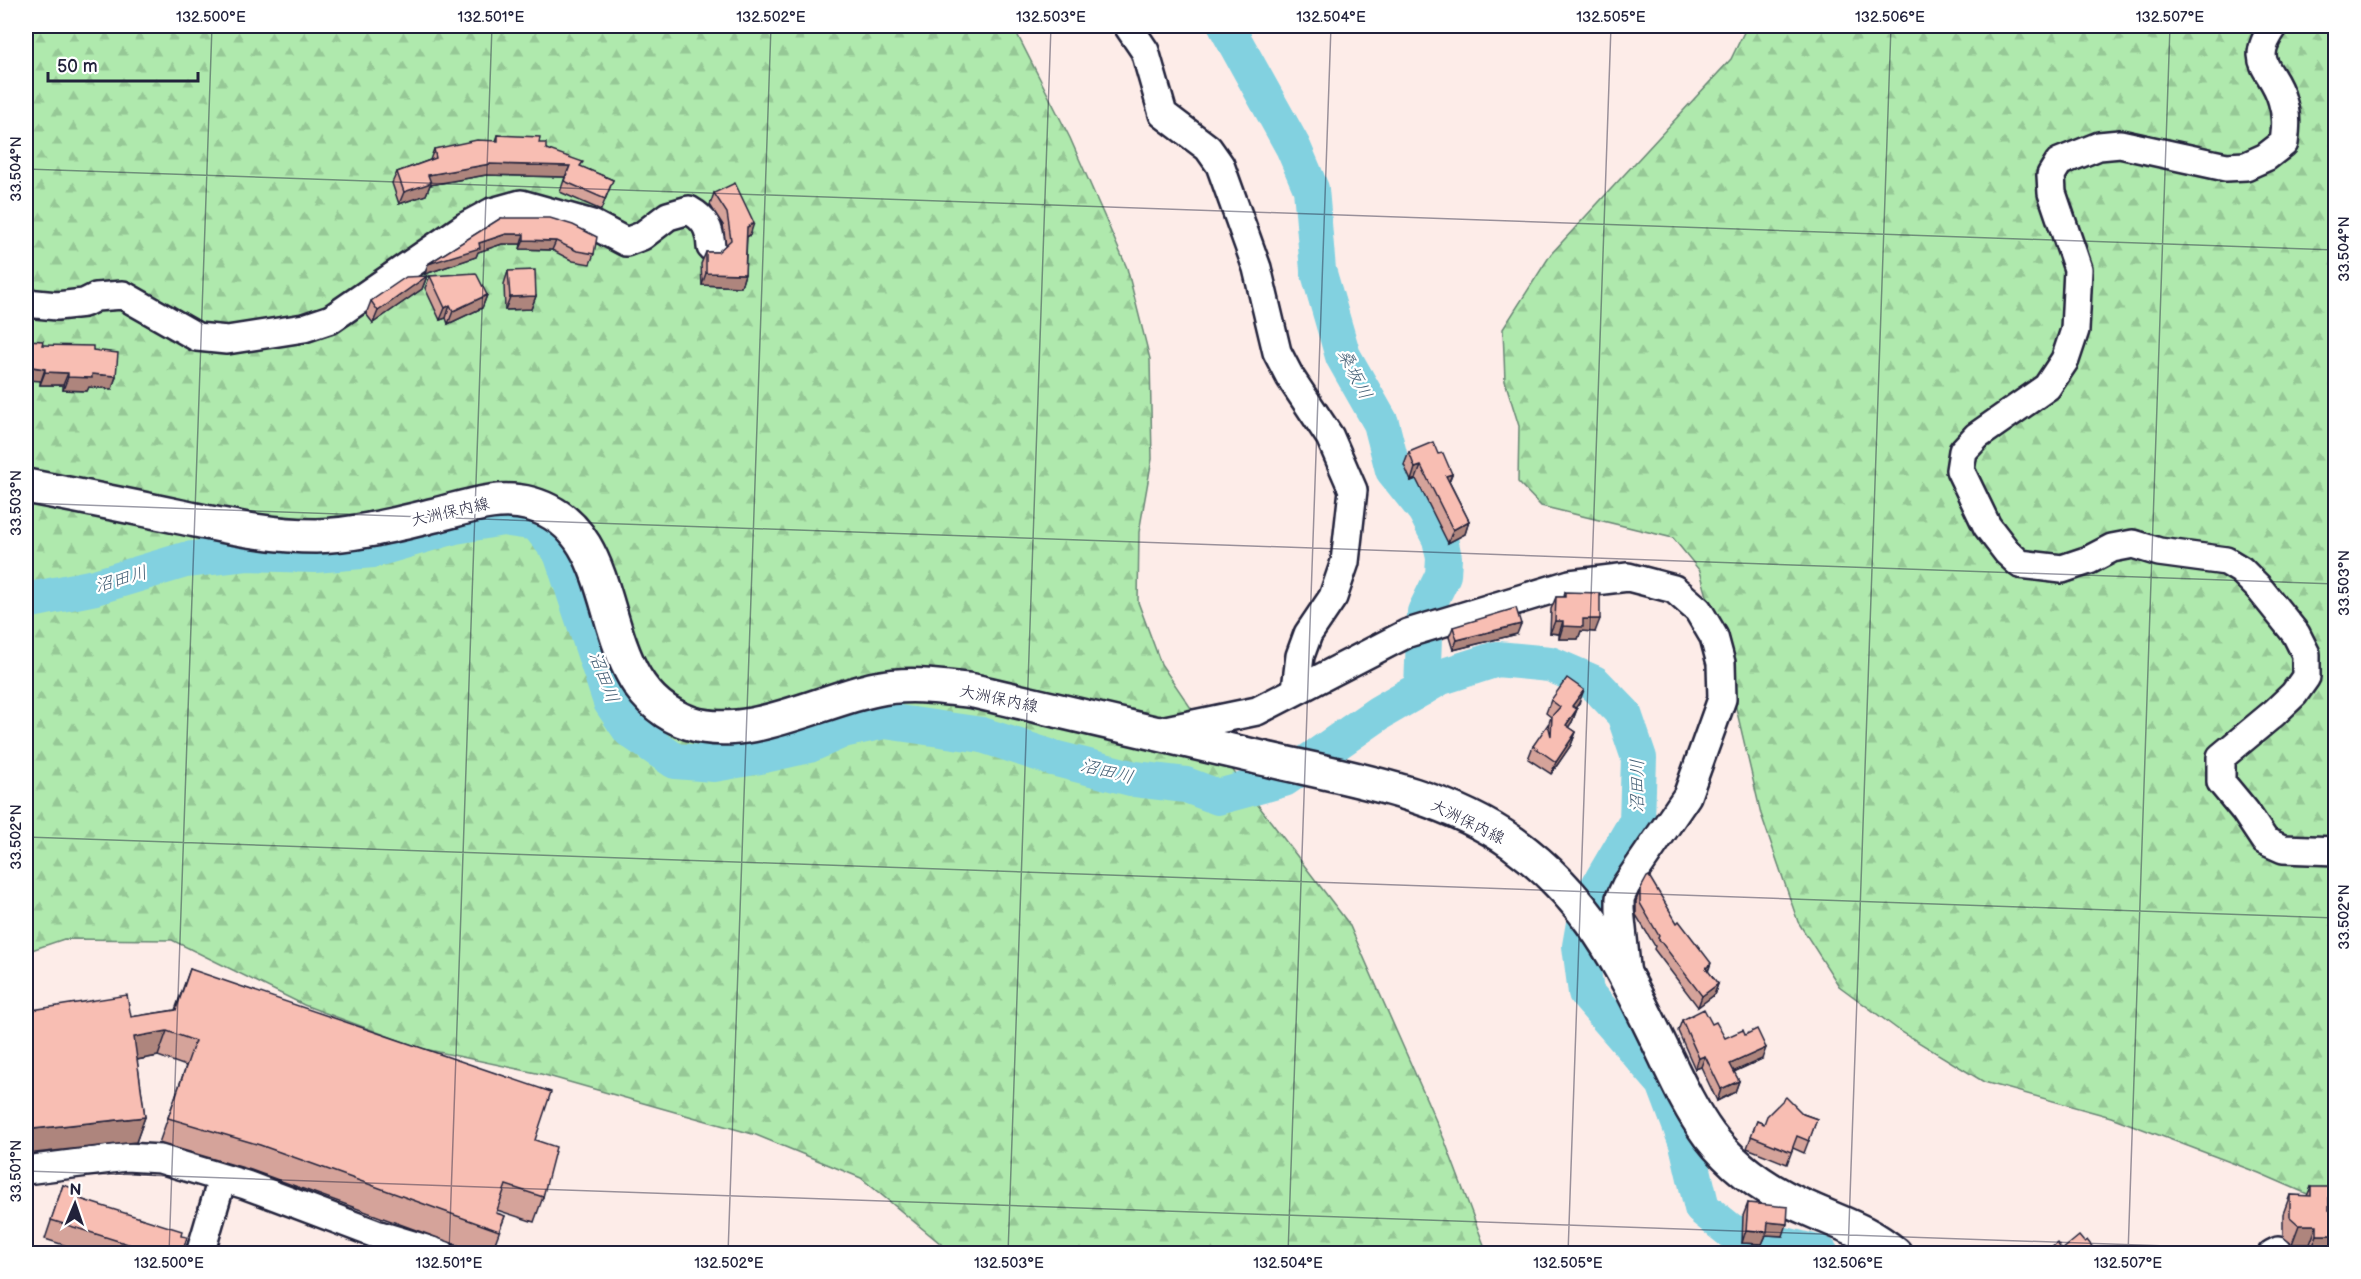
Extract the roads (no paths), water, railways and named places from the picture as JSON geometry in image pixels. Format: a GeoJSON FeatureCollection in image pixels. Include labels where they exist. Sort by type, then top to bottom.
{"type":"FeatureCollection","features":[{"type":"Feature","properties":{"kind":"main road","name":"大洲保内線"},"geometry":{"type":"LineString","coordinates":[[26,486],[242,530],[282,535],[320,536],[354,532],[488,500],[517,501],[534,505],[560,517],[583,544],[588,551],[609,608],[624,660],[635,679],[647,696],[668,713],[689,723],[711,728],[736,728],[873,690],[903,685],[974,691],[1406,793],[1492,829],[1535,861],[1575,897],[1627,977],[1683,1091],[1708,1134],[1738,1167],[1775,1193],[1810,1210],[1848,1223],[1875,1237],[1895,1254]]}},
{"type":"Feature","properties":{"kind":"street"},"geometry":{"type":"LineString","coordinates":[[1128,26],[1145,51],[1163,114],[1208,148],[1220,165],[1257,268],[1277,352],[1290,377],[1330,437],[1353,490],[1345,562],[1334,597],[1308,634],[1300,656],[1296,689]]}},
{"type":"Feature","properties":{"kind":"street"},"geometry":{"type":"LineString","coordinates":[[2274,26],[2265,40],[2262,56],[2268,76],[2282,98],[2287,124],[2284,143],[2266,157],[2246,166],[2226,167],[2120,144],[2078,152],[2059,162],[2051,175],[2052,193],[2078,269],[2075,330],[2065,360],[2047,387],[1977,436],[1963,451],[1960,470],[1987,526],[2007,552],[2020,564],[2062,569],[2089,560],[2112,548],[2133,544],[2159,552],[2226,561],[2241,570],[2259,588],[2296,634],[2306,654],[2306,677],[2294,694],[2274,713],[2244,735],[2221,757],[2221,782],[2245,811],[2265,842],[2283,849],[2336,851]]}},
{"type":"Feature","properties":{"kind":"street"},"geometry":{"type":"LineString","coordinates":[[26,303],[57,306],[84,303],[96,297],[123,295],[197,337],[227,340],[304,328],[331,319],[465,226],[492,212],[521,204],[591,224],[626,242],[642,236],[668,216],[689,210],[702,217],[710,233],[711,247]]}},
{"type":"Feature","properties":{"kind":"street"},"geometry":{"type":"LineString","coordinates":[[1152,733],[1257,711],[1408,633],[1570,584],[1628,577],[1674,589],[1698,610],[1714,637],[1721,663],[1722,699],[1688,796],[1626,885],[1620,898],[1627,977]]}},
{"type":"Feature","properties":{"kind":"street"},"geometry":{"type":"LineString","coordinates":[[26,1170],[126,1157],[160,1159],[246,1185],[428,1251]]}},
{"type":"Feature","properties":{"kind":"street"},"geometry":{"type":"LineString","coordinates":[[200,1254],[222,1179]]}},
{"type":"Feature","properties":{"kind":"street"},"geometry":{"type":"LineString","coordinates":[[2272,1254],[2278,1251],[2279,1254]]}},
{"type":"Feature","properties":{"kind":"waterway","name":"桑坂川"},"geometry":{"type":"LineString","coordinates":[[1226,26],[1293,147],[1311,189],[1318,270],[1343,356],[1381,423],[1393,470],[1425,510],[1440,539],[1444,558],[1443,575],[1425,612],[1422,688]]}},
{"type":"Feature","properties":{"kind":"waterway","name":"沼田川"},"geometry":{"type":"LineString","coordinates":[[26,601],[95,587],[185,560],[247,553],[314,555],[373,550],[455,526],[503,518],[537,523],[561,553],[611,702],[630,730],[675,761],[714,764],[760,756],[809,745],[843,730],[885,721],[982,735],[1053,758],[1135,779],[1186,785],[1218,797],[1284,779],[1379,713],[1441,677],[1497,659],[1550,664],[1594,683],[1624,714],[1639,758],[1637,821],[1587,906],[1580,946],[1586,993],[1664,1083],[1687,1144],[1702,1208],[1732,1232],[1821,1254]]}}]}
